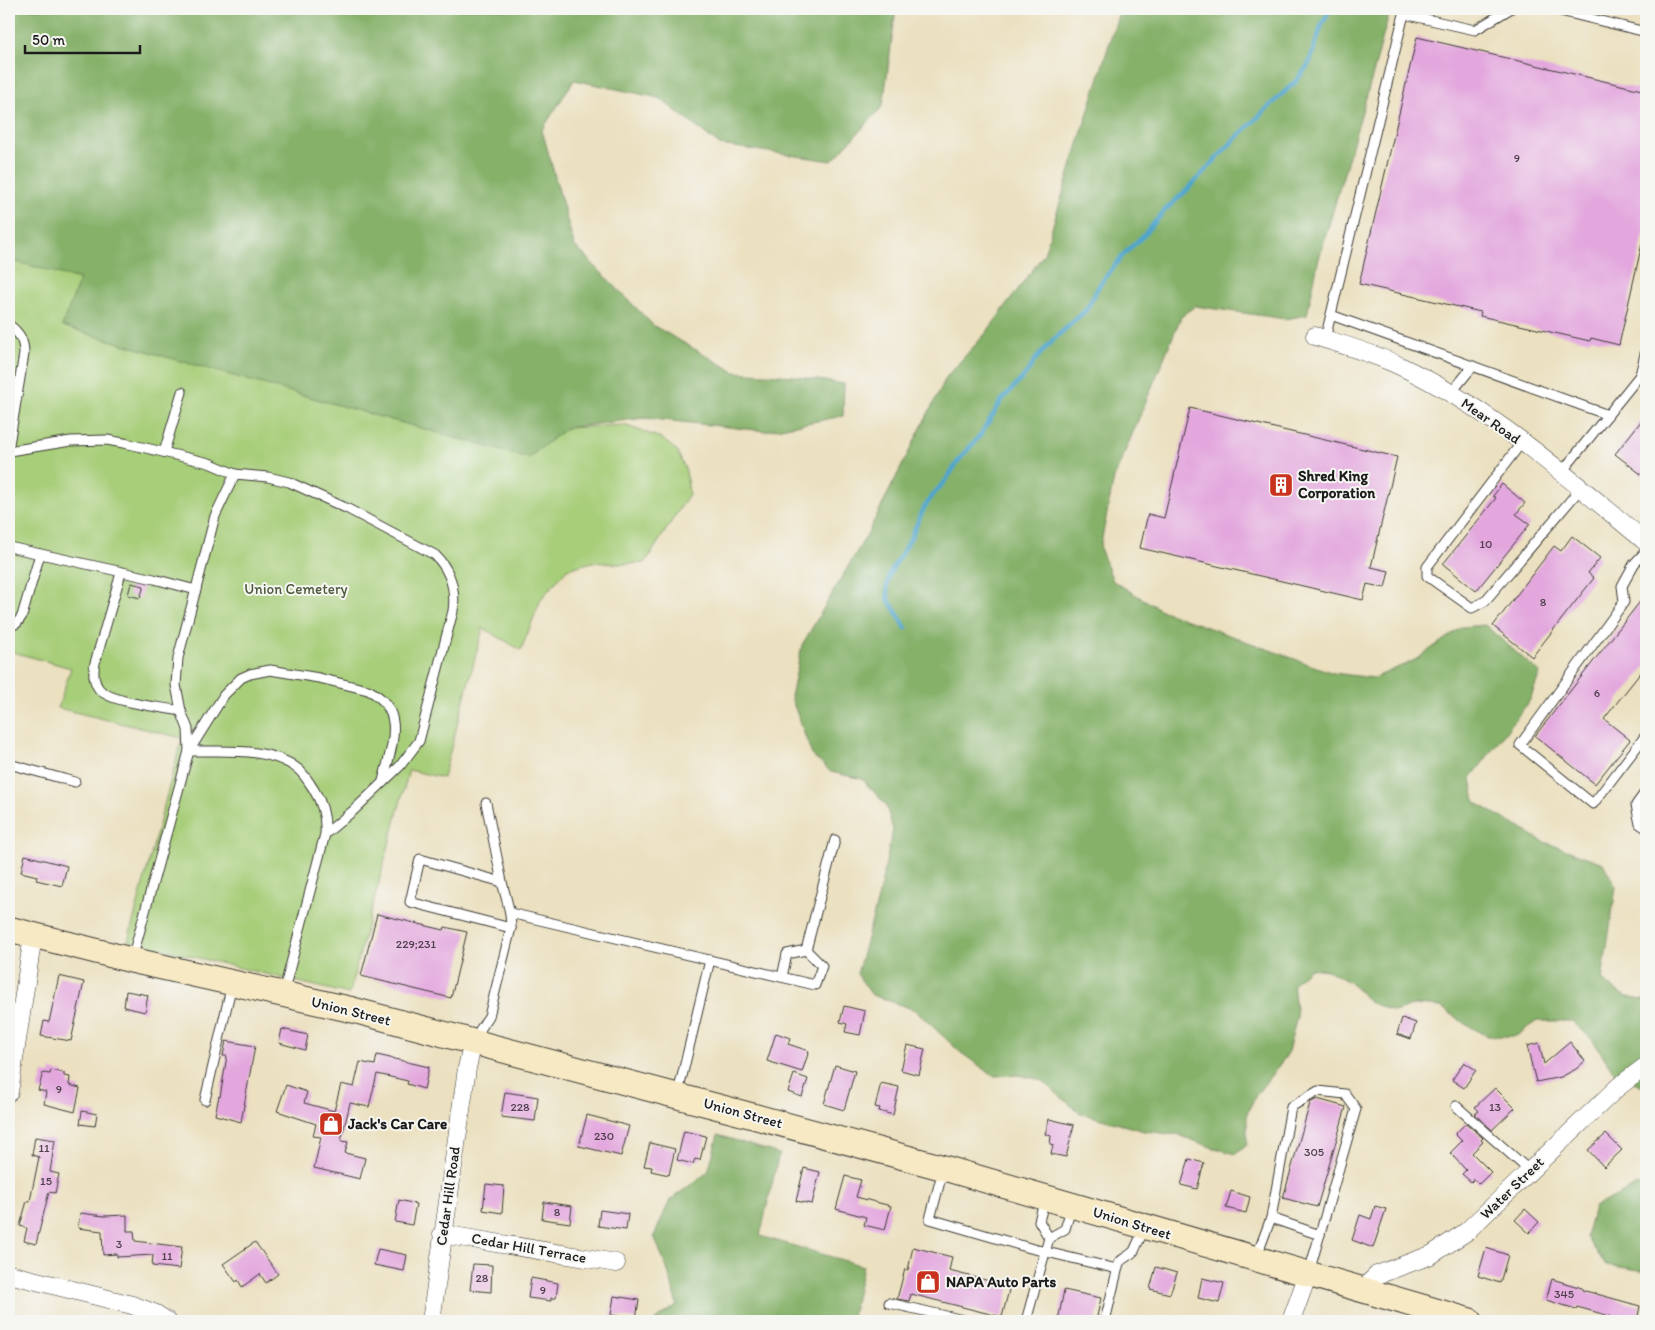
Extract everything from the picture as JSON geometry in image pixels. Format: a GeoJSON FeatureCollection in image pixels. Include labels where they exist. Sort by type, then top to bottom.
{"type":"FeatureCollection","features":[{"type":"Feature","properties":{"kind":"main road","name":"Union Street"},"geometry":{"type":"LineString","coordinates":[[9,929],[131,960],[353,1010],[677,1096],[944,1168],[1470,1321]]}},
{"type":"Feature","properties":{"kind":"street","name":"Mear Road"},"geometry":{"type":"LineString","coordinates":[[1320,337],[1399,366],[1451,393],[1496,422],[1581,488],[1646,542]]}},
{"type":"Feature","properties":{"kind":"street"},"geometry":{"type":"LineString","coordinates":[[9,1092],[33,936]]}},
{"type":"Feature","properties":{"kind":"street","name":"Cedar Hill Road"},"geometry":{"type":"LineString","coordinates":[[431,1321],[442,1234],[467,1068],[473,1042]]}},
{"type":"Feature","properties":{"kind":"street","name":"Water Street"},"geometry":{"type":"LineString","coordinates":[[1366,1291],[1370,1282],[1377,1275],[1431,1255],[1466,1232],[1618,1087],[1646,1066]]}},
{"type":"Feature","properties":{"kind":"street","name":"Cedar Hill Terrace"},"geometry":{"type":"LineString","coordinates":[[442,1234],[616,1263]]}},
{"type":"Feature","properties":{"kind":"street"},"geometry":{"type":"LineString","coordinates":[[9,1274],[132,1305],[156,1314],[167,1321]]}},
{"type":"Feature","properties":{"kind":"street"},"geometry":{"type":"LineString","coordinates":[[1291,1321],[1308,1274]]}},
{"type":"Feature","properties":{"kind":"lane"},"geometry":{"type":"LineString","coordinates":[[1320,337],[1331,315],[1404,14],[1475,30],[1510,9]]}},
{"type":"Feature","properties":{"kind":"lane"},"geometry":{"type":"LineString","coordinates":[[1552,9],[1646,32]]}},
{"type":"Feature","properties":{"kind":"lane"},"geometry":{"type":"LineString","coordinates":[[1331,315],[1608,415]]}},
{"type":"Feature","properties":{"kind":"lane"},"geometry":{"type":"LineString","coordinates":[[9,326],[20,336],[24,346],[9,444]]}},
{"type":"Feature","properties":{"kind":"lane"},"geometry":{"type":"LineString","coordinates":[[1561,473],[1640,375],[1646,350]]}},
{"type":"Feature","properties":{"kind":"lane"},"geometry":{"type":"LineString","coordinates":[[1451,393],[1474,366]]}},
{"type":"Feature","properties":{"kind":"lane"},"geometry":{"type":"LineString","coordinates":[[164,452],[182,392]]}},
{"type":"Feature","properties":{"kind":"lane"},"geometry":{"type":"LineString","coordinates":[[9,451],[71,441],[122,442],[216,465],[234,474],[279,479],[348,509],[427,550],[443,563],[448,571],[454,591],[453,611],[422,732],[414,750],[400,766],[354,810],[325,834]]}},
{"type":"Feature","properties":{"kind":"lane"},"geometry":{"type":"LineString","coordinates":[[1522,442],[1427,567],[1427,576],[1472,608],[1485,601],[1581,488]]}},
{"type":"Feature","properties":{"kind":"lane"},"geometry":{"type":"LineString","coordinates":[[189,751],[188,729],[181,711],[176,685],[178,658],[215,516],[234,474]]}},
{"type":"Feature","properties":{"kind":"lane"},"geometry":{"type":"LineString","coordinates":[[9,547],[196,590]]}},
{"type":"Feature","properties":{"kind":"lane"},"geometry":{"type":"LineString","coordinates":[[1646,551],[1634,564],[1622,586],[1624,602],[1520,745],[1593,804],[1646,735]]}},
{"type":"Feature","properties":{"kind":"lane"},"geometry":{"type":"LineString","coordinates":[[9,627],[17,624],[24,612],[40,554]]}},
{"type":"Feature","properties":{"kind":"lane"},"geometry":{"type":"LineString","coordinates":[[121,573],[95,663],[95,682],[103,692],[114,698],[181,711]]}},
{"type":"Feature","properties":{"kind":"lane"},"geometry":{"type":"LineString","coordinates":[[131,960],[189,751],[215,706],[241,678],[260,671],[270,670],[368,690],[376,694],[387,704],[393,718],[394,731],[383,781]]}},
{"type":"Feature","properties":{"kind":"lane"},"geometry":{"type":"LineString","coordinates":[[189,751],[264,754],[289,763],[307,778],[325,816],[325,834],[283,995]]}},
{"type":"Feature","properties":{"kind":"lane"},"geometry":{"type":"LineString","coordinates":[[9,764],[75,782]]}},
{"type":"Feature","properties":{"kind":"lane"},"geometry":{"type":"LineString","coordinates":[[1646,791],[1636,805],[1640,824],[1646,828]]}},
{"type":"Feature","properties":{"kind":"lane"},"geometry":{"type":"LineString","coordinates":[[473,1042],[489,1016],[511,928],[510,913],[486,803]]}},
{"type":"Feature","properties":{"kind":"lane"},"geometry":{"type":"LineString","coordinates":[[806,950],[836,840]]}},
{"type":"Feature","properties":{"kind":"lane"},"geometry":{"type":"LineString","coordinates":[[502,882],[420,859],[410,902],[511,928]]}},
{"type":"Feature","properties":{"kind":"lane"},"geometry":{"type":"LineString","coordinates":[[510,913],[815,985],[822,966],[806,950]]}},
{"type":"Feature","properties":{"kind":"lane"},"geometry":{"type":"LineString","coordinates":[[782,977],[786,954],[806,950]]}},
{"type":"Feature","properties":{"kind":"lane"},"geometry":{"type":"LineString","coordinates":[[677,1096],[710,960]]}},
{"type":"Feature","properties":{"kind":"lane"},"geometry":{"type":"LineString","coordinates":[[205,1100],[232,983]]}},
{"type":"Feature","properties":{"kind":"lane"},"geometry":{"type":"LineString","coordinates":[[1256,1259],[1271,1218],[1291,1107],[1318,1091],[1345,1094],[1356,1109],[1308,1274]]}},
{"type":"Feature","properties":{"kind":"lane"},"geometry":{"type":"LineString","coordinates":[[1456,1106],[1530,1171]]}},
{"type":"Feature","properties":{"kind":"lane"},"geometry":{"type":"LineString","coordinates":[[944,1168],[930,1219],[1045,1252],[1117,1269]]}},
{"type":"Feature","properties":{"kind":"lane"},"geometry":{"type":"LineString","coordinates":[[1045,1197],[1039,1221],[1049,1238]]}},
{"type":"Feature","properties":{"kind":"lane"},"geometry":{"type":"LineString","coordinates":[[1026,1321],[1049,1238],[1065,1229],[1072,1205]]}},
{"type":"Feature","properties":{"kind":"lane"},"geometry":{"type":"LineString","coordinates":[[1271,1218],[1320,1235]]}},
{"type":"Feature","properties":{"kind":"lane"},"geometry":{"type":"LineString","coordinates":[[1106,1321],[1117,1269],[1122,1258],[1134,1251],[1145,1227]]}},
{"type":"Feature","properties":{"kind":"lane"},"geometry":{"type":"LineString","coordinates":[[889,1303],[968,1321]]}},
{"type":"Feature","properties":{"kind":"green space","name":"Union Cemetery"},"geometry":{"type":"Polygon","coordinates":[[[9,9],[259,9],[528,458],[566,428],[624,425],[661,438],[677,451],[686,471],[689,494],[645,563],[618,564],[592,562],[567,569],[541,599],[521,650],[483,628],[443,778],[409,770],[349,994],[128,941],[182,738],[58,708],[71,668],[9,651],[9,9]]]}},
{"type":"Feature","properties":{"kind":"green space"},"geometry":{"type":"Polygon","coordinates":[[[9,9],[893,9],[895,16],[883,106],[832,161],[720,145],[659,98],[574,80],[542,130],[574,245],[654,326],[735,372],[793,376],[844,384],[843,416],[765,431],[644,418],[566,428],[528,458],[187,363],[62,326],[80,279],[9,260],[9,9]]]}},
{"type":"Feature","properties":{"kind":"green space"},"geometry":{"type":"Polygon","coordinates":[[[1120,9],[1398,9],[1388,17],[1318,262],[1307,315],[1285,319],[1195,306],[1181,317],[1114,478],[1100,548],[1113,581],[1163,611],[1333,673],[1374,678],[1415,660],[1462,627],[1485,625],[1540,673],[1530,700],[1471,778],[1475,802],[1544,842],[1603,863],[1616,887],[1602,980],[1624,996],[1646,1001],[1646,1089],[1613,1071],[1592,1039],[1572,1021],[1537,1021],[1516,1036],[1488,1036],[1465,1024],[1441,1007],[1415,1005],[1394,1012],[1369,1002],[1354,985],[1328,970],[1310,968],[1293,984],[1297,1017],[1287,1055],[1256,1095],[1247,1113],[1247,1145],[1236,1154],[1179,1135],[1144,1131],[1080,1113],[1041,1080],[1019,1075],[994,1076],[960,1052],[915,1010],[872,995],[857,974],[878,899],[893,830],[886,805],[862,779],[831,772],[812,755],[791,697],[802,645],[869,531],[947,376],[986,333],[1044,254],[1120,9]]]}},
{"type":"Feature","properties":{"kind":"green space"},"geometry":{"type":"Polygon","coordinates":[[[718,1135],[779,1154],[760,1236],[863,1266],[851,1321],[654,1321],[677,1305],[669,1274],[654,1236],[670,1200],[708,1172],[718,1135]]]}},
{"type":"Feature","properties":{"kind":"green space"},"geometry":{"type":"Polygon","coordinates":[[[1646,1183],[1646,1271],[1606,1265],[1586,1237],[1594,1207],[1638,1185],[1646,1183]]]}},
{"type":"Feature","properties":{"kind":"building"},"geometry":{"type":"Polygon","coordinates":[[[1417,37],[1646,91],[1646,226],[1619,345],[1591,338],[1590,341],[1480,316],[1481,312],[1359,284],[1417,37]]]}},
{"type":"Feature","properties":{"kind":"building","name":"Shred King Corporation"},"geometry":{"type":"Polygon","coordinates":[[[1190,408],[1397,457],[1371,567],[1389,571],[1385,588],[1367,584],[1363,600],[1140,548],[1148,514],[1164,518],[1190,408]]]}},
{"type":"Feature","properties":{"kind":"building"},"geometry":{"type":"Polygon","coordinates":[[[1646,415],[1646,478],[1615,454],[1646,415]]]}},
{"type":"Feature","properties":{"kind":"building"},"geometry":{"type":"Polygon","coordinates":[[[1502,484],[1525,503],[1516,514],[1530,524],[1476,591],[1443,564],[1496,498],[1493,496],[1502,484]]]}},
{"type":"Feature","properties":{"kind":"building"},"geometry":{"type":"Polygon","coordinates":[[[1572,536],[1600,558],[1588,573],[1594,578],[1532,657],[1493,626],[1554,546],[1561,551],[1572,536]]]}},
{"type":"Feature","properties":{"kind":"building"},"geometry":{"type":"Polygon","coordinates":[[[131,583],[144,586],[140,598],[128,595],[131,583]]]}},
{"type":"Feature","properties":{"kind":"building"},"geometry":{"type":"Polygon","coordinates":[[[1646,594],[1646,666],[1604,719],[1630,740],[1595,784],[1535,736],[1646,594]]]}},
{"type":"Feature","properties":{"kind":"building"},"geometry":{"type":"Polygon","coordinates":[[[25,855],[67,866],[62,886],[36,880],[37,876],[21,872],[25,855]]]}},
{"type":"Feature","properties":{"kind":"building"},"geometry":{"type":"Polygon","coordinates":[[[377,914],[444,930],[445,927],[467,932],[451,998],[361,976],[377,914]]]}},
{"type":"Feature","properties":{"kind":"building"},"geometry":{"type":"Polygon","coordinates":[[[59,976],[84,982],[71,1041],[41,1036],[44,1021],[49,1022],[59,976]]]}},
{"type":"Feature","properties":{"kind":"building"},"geometry":{"type":"Polygon","coordinates":[[[126,991],[148,995],[145,1012],[124,1007],[126,991]]]}},
{"type":"Feature","properties":{"kind":"building"},"geometry":{"type":"Polygon","coordinates":[[[844,1006],[865,1011],[860,1035],[845,1032],[847,1024],[840,1022],[844,1006]]]}},
{"type":"Feature","properties":{"kind":"building"},"geometry":{"type":"Polygon","coordinates":[[[1402,1018],[1416,1023],[1411,1039],[1397,1034],[1402,1018]]]}},
{"type":"Feature","properties":{"kind":"building"},"geometry":{"type":"Polygon","coordinates":[[[282,1029],[308,1035],[305,1050],[279,1043],[282,1029]]]}},
{"type":"Feature","properties":{"kind":"building"},"geometry":{"type":"Polygon","coordinates":[[[776,1033],[790,1038],[788,1044],[809,1051],[802,1072],[767,1061],[776,1033]]]}},
{"type":"Feature","properties":{"kind":"building"},"geometry":{"type":"Polygon","coordinates":[[[226,1041],[255,1046],[241,1122],[215,1115],[227,1056],[223,1056],[226,1041]]]}},
{"type":"Feature","properties":{"kind":"building"},"geometry":{"type":"Polygon","coordinates":[[[1570,1042],[1585,1061],[1576,1069],[1561,1077],[1536,1082],[1527,1046],[1539,1043],[1544,1064],[1570,1042]]]}},
{"type":"Feature","properties":{"kind":"building"},"geometry":{"type":"Polygon","coordinates":[[[907,1045],[925,1049],[919,1075],[901,1070],[907,1045]]]}},
{"type":"Feature","properties":{"kind":"building"},"geometry":{"type":"Polygon","coordinates":[[[377,1055],[429,1067],[424,1089],[407,1084],[408,1081],[377,1074],[369,1107],[350,1103],[341,1141],[348,1142],[345,1153],[365,1158],[360,1179],[314,1168],[321,1137],[313,1136],[316,1124],[277,1111],[286,1085],[307,1092],[304,1103],[334,1111],[341,1084],[354,1087],[360,1062],[375,1065],[377,1055]]]}},
{"type":"Feature","properties":{"kind":"building"},"geometry":{"type":"Polygon","coordinates":[[[1464,1062],[1476,1070],[1464,1088],[1452,1080],[1464,1062]]]}},
{"type":"Feature","properties":{"kind":"building"},"geometry":{"type":"Polygon","coordinates":[[[835,1065],[855,1071],[844,1110],[824,1104],[835,1065]]]}},
{"type":"Feature","properties":{"kind":"building"},"geometry":{"type":"Polygon","coordinates":[[[51,1070],[64,1073],[64,1076],[70,1077],[69,1085],[80,1088],[75,1112],[44,1104],[46,1092],[38,1090],[43,1073],[50,1074],[51,1070]]]}},
{"type":"Feature","properties":{"kind":"building"},"geometry":{"type":"Polygon","coordinates":[[[794,1074],[808,1079],[802,1097],[788,1092],[794,1074]]]}},
{"type":"Feature","properties":{"kind":"building"},"geometry":{"type":"Polygon","coordinates":[[[881,1083],[899,1087],[893,1115],[879,1111],[880,1108],[875,1107],[881,1083]]]}},
{"type":"Feature","properties":{"kind":"building"},"geometry":{"type":"Polygon","coordinates":[[[1495,1088],[1515,1108],[1492,1130],[1475,1114],[1479,1111],[1475,1107],[1495,1088]]]}},
{"type":"Feature","properties":{"kind":"building"},"geometry":{"type":"Polygon","coordinates":[[[505,1092],[538,1097],[535,1121],[501,1117],[505,1092]]]}},
{"type":"Feature","properties":{"kind":"building"},"geometry":{"type":"Polygon","coordinates":[[[1317,1099],[1346,1107],[1317,1207],[1283,1198],[1310,1103],[1317,1099]]]}},
{"type":"Feature","properties":{"kind":"building"},"geometry":{"type":"Polygon","coordinates":[[[82,1111],[97,1114],[95,1126],[80,1124],[82,1111]]]}},
{"type":"Feature","properties":{"kind":"building"},"geometry":{"type":"Polygon","coordinates":[[[587,1115],[629,1126],[621,1156],[579,1146],[587,1115]]]}},
{"type":"Feature","properties":{"kind":"building"},"geometry":{"type":"Polygon","coordinates":[[[1049,1119],[1074,1125],[1066,1157],[1051,1154],[1053,1145],[1050,1144],[1051,1136],[1045,1134],[1049,1119]]]}},
{"type":"Feature","properties":{"kind":"building"},"geometry":{"type":"Polygon","coordinates":[[[1466,1123],[1483,1138],[1481,1140],[1483,1142],[1472,1153],[1491,1172],[1479,1184],[1474,1179],[1471,1182],[1462,1174],[1466,1170],[1450,1153],[1462,1141],[1455,1134],[1466,1123]]]}},
{"type":"Feature","properties":{"kind":"building"},"geometry":{"type":"Polygon","coordinates":[[[684,1131],[706,1136],[700,1160],[695,1159],[693,1164],[677,1160],[684,1131]]]}},
{"type":"Feature","properties":{"kind":"building"},"geometry":{"type":"Polygon","coordinates":[[[1606,1134],[1622,1150],[1604,1167],[1588,1150],[1606,1134]]]}},
{"type":"Feature","properties":{"kind":"building"},"geometry":{"type":"Polygon","coordinates":[[[35,1137],[55,1140],[50,1172],[59,1174],[55,1193],[49,1192],[36,1244],[24,1241],[27,1228],[20,1226],[27,1201],[30,1201],[39,1157],[32,1155],[35,1137]]]}},
{"type":"Feature","properties":{"kind":"building"},"geometry":{"type":"Polygon","coordinates":[[[650,1143],[675,1149],[669,1175],[651,1171],[652,1167],[644,1166],[650,1143]]]}},
{"type":"Feature","properties":{"kind":"building"},"geometry":{"type":"Polygon","coordinates":[[[1189,1159],[1204,1163],[1197,1189],[1181,1185],[1189,1159]]]}},
{"type":"Feature","properties":{"kind":"building"},"geometry":{"type":"Polygon","coordinates":[[[804,1168],[820,1172],[812,1204],[796,1201],[804,1168]]]}},
{"type":"Feature","properties":{"kind":"building"},"geometry":{"type":"Polygon","coordinates":[[[845,1176],[861,1180],[856,1197],[891,1206],[885,1230],[864,1225],[866,1217],[836,1209],[845,1176]]]}},
{"type":"Feature","properties":{"kind":"building"},"geometry":{"type":"Polygon","coordinates":[[[486,1184],[504,1186],[502,1213],[483,1210],[486,1184]]]}},
{"type":"Feature","properties":{"kind":"building"},"geometry":{"type":"Polygon","coordinates":[[[1231,1191],[1250,1197],[1246,1213],[1226,1208],[1231,1191]]]}},
{"type":"Feature","properties":{"kind":"building"},"geometry":{"type":"Polygon","coordinates":[[[399,1200],[416,1204],[412,1225],[395,1222],[399,1200]]]}},
{"type":"Feature","properties":{"kind":"building"},"geometry":{"type":"Polygon","coordinates":[[[544,1202],[572,1206],[570,1223],[542,1219],[544,1202]]]}},
{"type":"Feature","properties":{"kind":"building"},"geometry":{"type":"Polygon","coordinates":[[[1375,1206],[1386,1209],[1373,1248],[1352,1240],[1360,1215],[1371,1219],[1375,1206]]]}},
{"type":"Feature","properties":{"kind":"building"},"geometry":{"type":"Polygon","coordinates":[[[1525,1209],[1539,1222],[1529,1233],[1515,1220],[1525,1209]]]}},
{"type":"Feature","properties":{"kind":"building"},"geometry":{"type":"Polygon","coordinates":[[[600,1210],[628,1214],[626,1230],[598,1226],[600,1210]]]}},
{"type":"Feature","properties":{"kind":"building"},"geometry":{"type":"Polygon","coordinates":[[[80,1213],[104,1216],[127,1215],[127,1231],[134,1231],[135,1241],[182,1247],[179,1269],[152,1266],[153,1255],[117,1257],[117,1254],[103,1255],[102,1231],[78,1228],[80,1213]]]}},
{"type":"Feature","properties":{"kind":"building"},"geometry":{"type":"Polygon","coordinates":[[[255,1242],[278,1274],[266,1283],[260,1274],[242,1287],[223,1264],[255,1242]]]}},
{"type":"Feature","properties":{"kind":"building"},"geometry":{"type":"Polygon","coordinates":[[[913,1247],[952,1257],[949,1271],[1010,1286],[1002,1317],[911,1294],[909,1301],[897,1299],[905,1269],[908,1270],[913,1247]]]}},
{"type":"Feature","properties":{"kind":"building"},"geometry":{"type":"Polygon","coordinates":[[[1486,1248],[1508,1255],[1500,1283],[1478,1276],[1486,1248]]]}},
{"type":"Feature","properties":{"kind":"building"},"geometry":{"type":"Polygon","coordinates":[[[378,1249],[407,1255],[404,1271],[374,1265],[378,1249]]]}},
{"type":"Feature","properties":{"kind":"building"},"geometry":{"type":"Polygon","coordinates":[[[473,1264],[492,1265],[491,1292],[470,1290],[473,1264]]]}},
{"type":"Feature","properties":{"kind":"building"},"geometry":{"type":"Polygon","coordinates":[[[1156,1267],[1177,1273],[1170,1294],[1150,1289],[1156,1267]]]}},
{"type":"Feature","properties":{"kind":"building"},"geometry":{"type":"Polygon","coordinates":[[[531,1278],[558,1283],[556,1298],[551,1298],[551,1301],[528,1298],[531,1278]]]}},
{"type":"Feature","properties":{"kind":"building"},"geometry":{"type":"Polygon","coordinates":[[[1202,1278],[1224,1283],[1219,1303],[1198,1298],[1202,1278]]]}},
{"type":"Feature","properties":{"kind":"building"},"geometry":{"type":"Polygon","coordinates":[[[1552,1279],[1582,1288],[1582,1290],[1640,1306],[1637,1321],[1622,1321],[1610,1318],[1610,1316],[1546,1300],[1552,1279]]]}},
{"type":"Feature","properties":{"kind":"building"},"geometry":{"type":"Polygon","coordinates":[[[1064,1290],[1101,1298],[1096,1321],[1058,1321],[1064,1290]]]}},
{"type":"Feature","properties":{"kind":"building"},"geometry":{"type":"Polygon","coordinates":[[[614,1296],[639,1300],[636,1319],[611,1315],[614,1296]]]}},
{"type":"Feature","properties":{"kind":"waterway"},"geometry":{"type":"LineString","coordinates":[[906,628],[888,599],[887,585],[890,573],[910,539],[924,508],[959,460],[981,434],[1002,400],[1027,373],[1035,360],[1052,341],[1086,310],[1100,284],[1124,254],[1232,142],[1297,80],[1309,64],[1321,27],[1330,9]]}},
{"type":"Feature","properties":{"kind":"place","name":"Shred King Corporation"},"geometry":{"type":"Point","coordinates":[1281,485]}},
{"type":"Feature","properties":{"kind":"place","name":"Jack's Car Care"},"geometry":{"type":"Point","coordinates":[331,1124]}},
{"type":"Feature","properties":{"kind":"place","name":"NAPA Auto Parts"},"geometry":{"type":"Point","coordinates":[928,1282]}}]}
